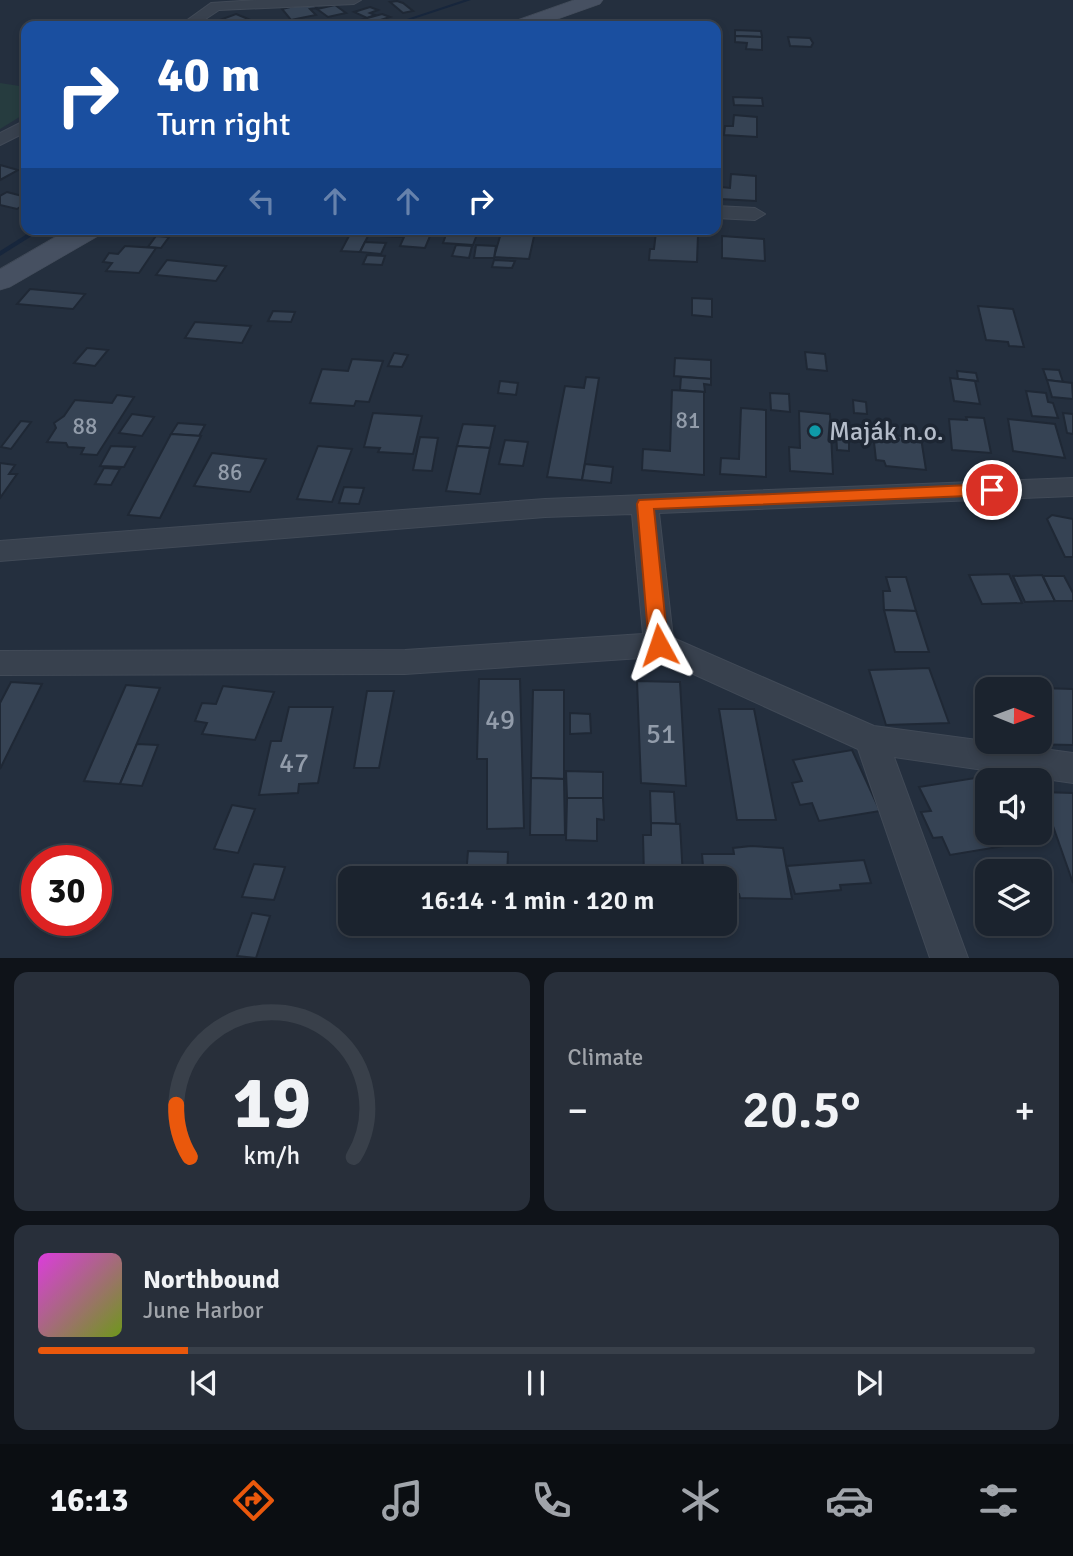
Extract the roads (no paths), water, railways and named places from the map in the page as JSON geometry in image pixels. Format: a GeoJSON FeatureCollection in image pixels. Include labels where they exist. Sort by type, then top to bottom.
{"type":"FeatureCollection","features":[{"type":"Feature","properties":{"kind":"street"},"geometry":{"type":"LineString","coordinates":[[194,21],[216,6],[354,0]]}},
{"type":"Feature","properties":{"kind":"street"},"geometry":{"type":"LineString","coordinates":[[533,21],[593,0]]}},
{"type":"Feature","properties":{"kind":"street"},"geometry":{"type":"LineString","coordinates":[[0,140],[21,128]]}},
{"type":"Feature","properties":{"kind":"street"},"geometry":{"type":"LineString","coordinates":[[721,212],[755,214]]}},
{"type":"Feature","properties":{"kind":"street"},"geometry":{"type":"LineString","coordinates":[[0,281],[80,235]]}},
{"type":"Feature","properties":{"kind":"street"},"geometry":{"type":"LineString","coordinates":[[0,551],[545,508],[1073,486]]}},
{"type":"Feature","properties":{"kind":"street"},"geometry":{"type":"LineString","coordinates":[[645,504],[659,645]]}},
{"type":"Feature","properties":{"kind":"street"},"geometry":{"type":"LineString","coordinates":[[0,663],[405,662],[659,645],[871,740],[1073,768]]}},
{"type":"Feature","properties":{"kind":"street"},"geometry":{"type":"LineString","coordinates":[[871,740],[949,957]]}},
{"type":"Feature","properties":{"kind":"waterway"},"geometry":{"type":"LineString","coordinates":[[404,21],[469,0]]}},
{"type":"Feature","properties":{"kind":"waterway"},"geometry":{"type":"LineString","coordinates":[[0,254],[30,235]]}},
{"type":"Feature","properties":{"kind":"place","name":"Maják n.o."},"geometry":{"type":"Point","coordinates":[815,431]}}]}
